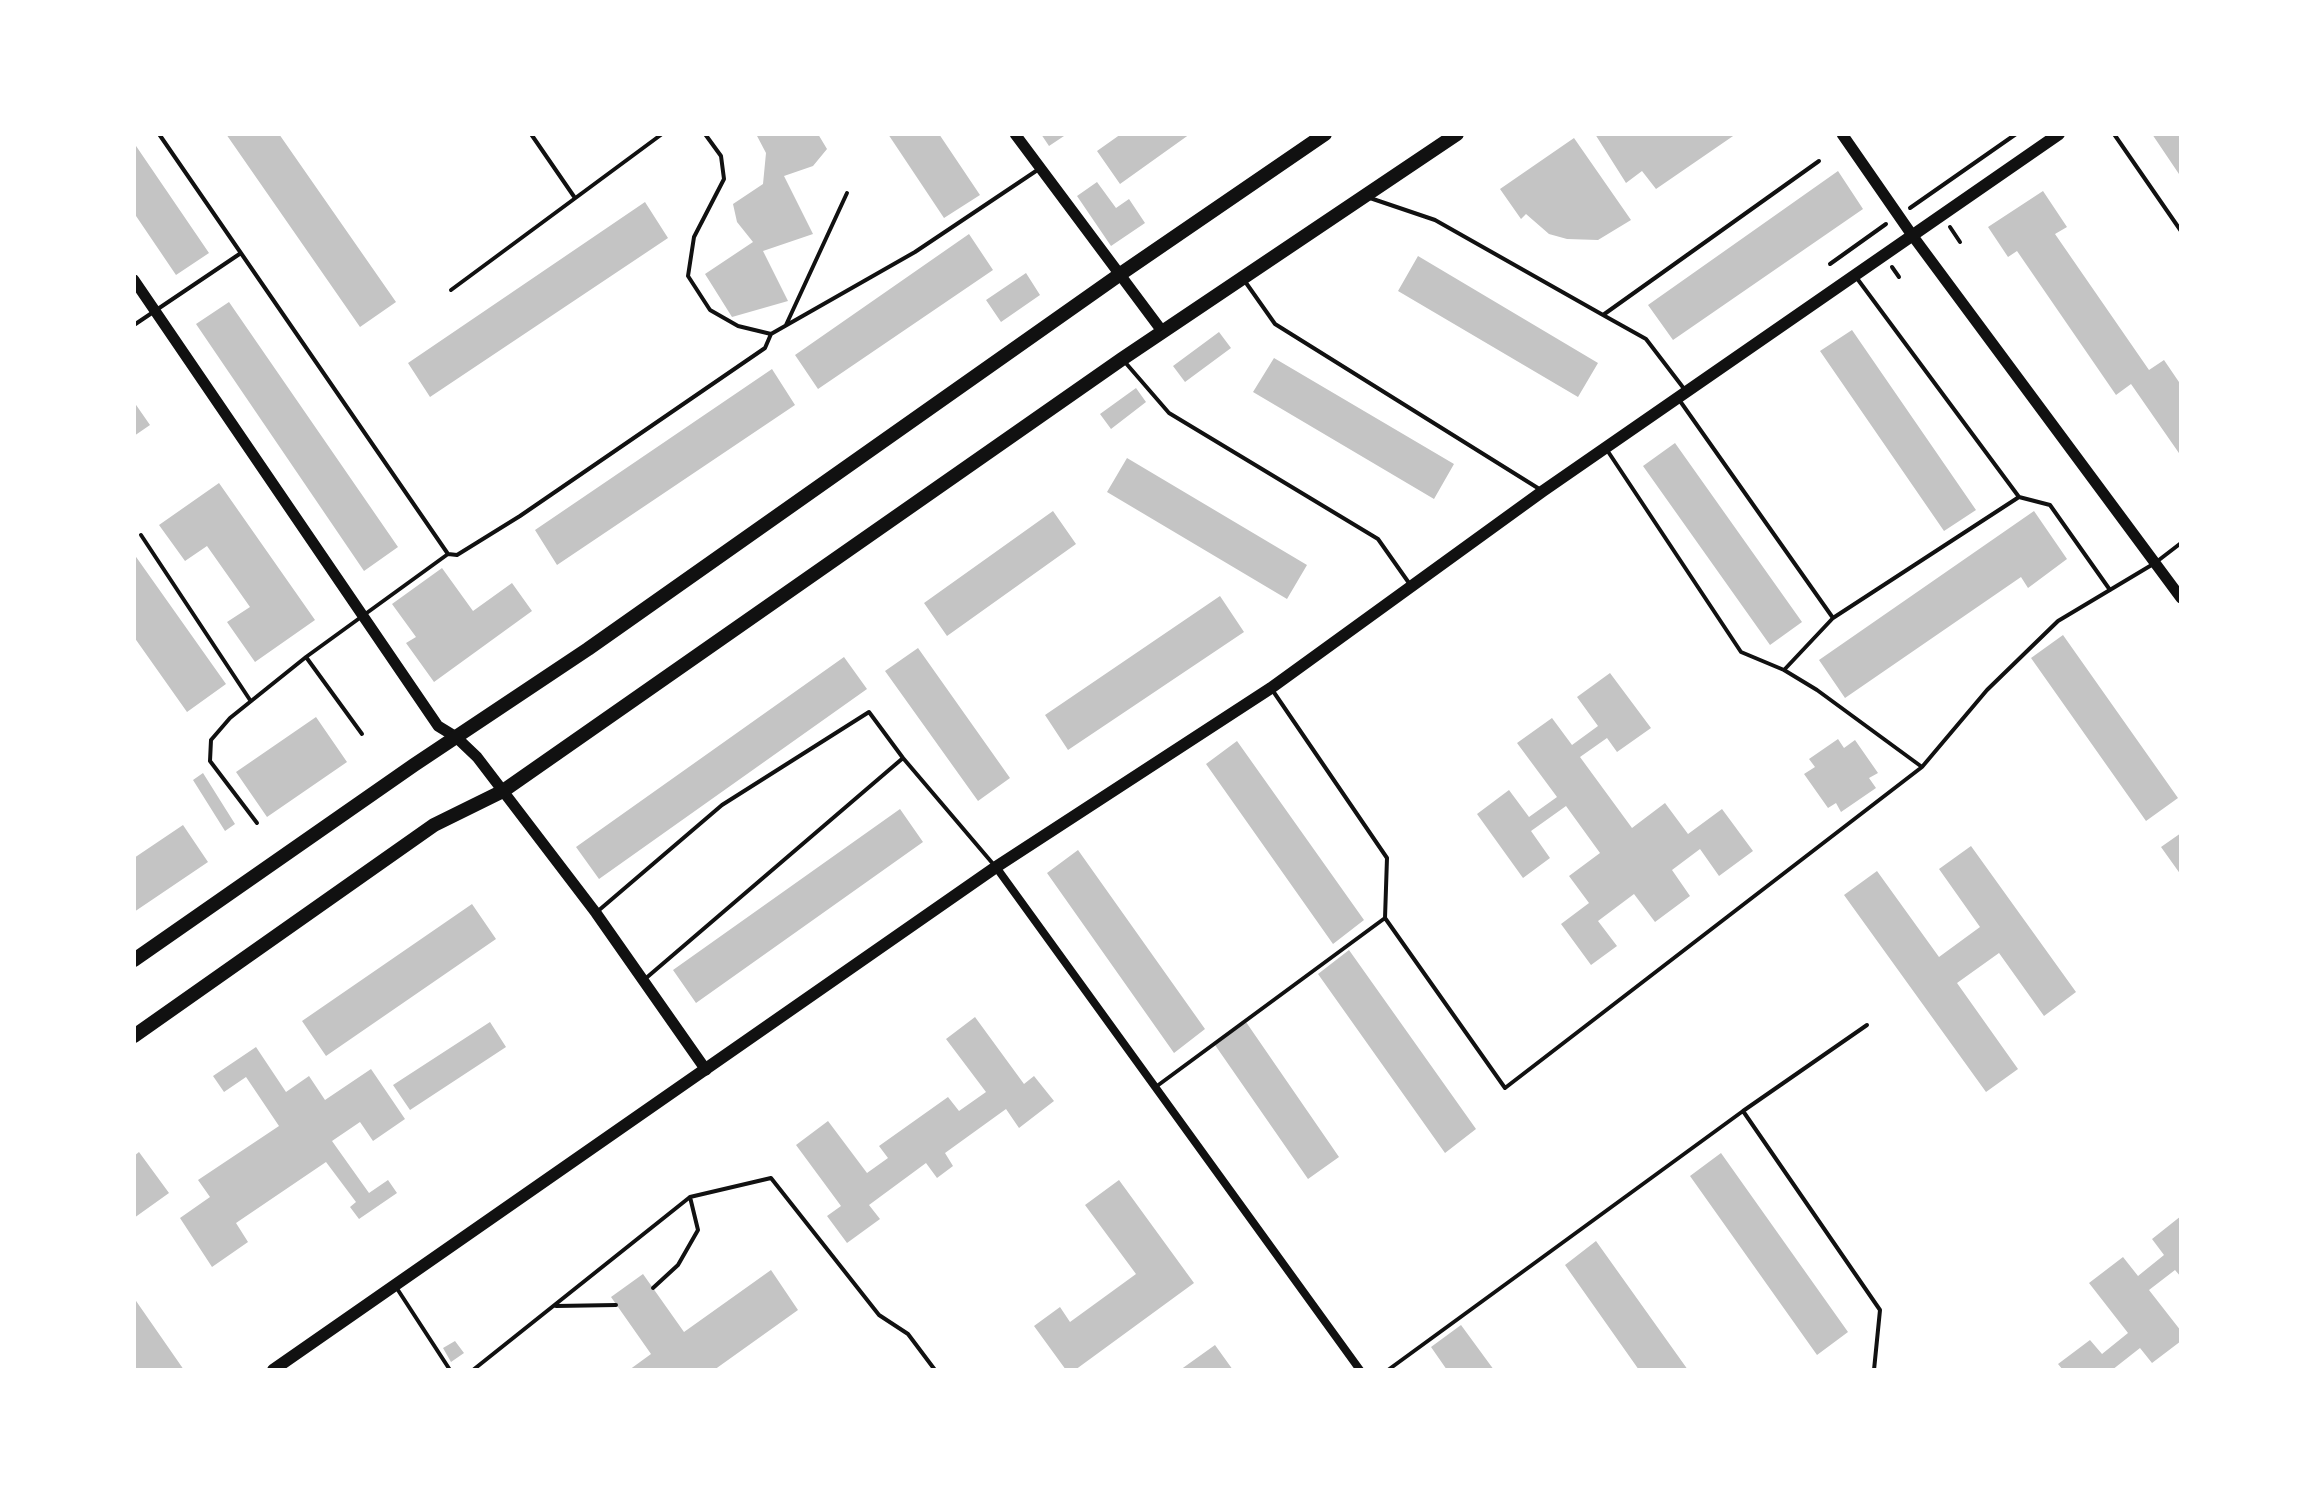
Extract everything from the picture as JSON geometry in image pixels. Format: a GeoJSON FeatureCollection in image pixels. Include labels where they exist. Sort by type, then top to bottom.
{"type":"FeatureCollection","features":[{"type":"Feature","properties":{"kind":"highway"},"geometry":{"type":"LineString","coordinates":[[134,960],[588,649],[1119,275],[1325,134]]}},
{"type":"Feature","properties":{"kind":"highway"},"geometry":{"type":"LineString","coordinates":[[134,1036],[434,825],[503,791],[1162,331],[1457,134]]}},
{"type":"Feature","properties":{"kind":"main road"},"geometry":{"type":"LineString","coordinates":[[273,1370],[996,867],[1271,688],[1543,491],[2059,134]]}},
{"type":"Feature","properties":{"kind":"street"},"geometry":{"type":"LineString","coordinates":[[1015,134],[1162,331]]}},
{"type":"Feature","properties":{"kind":"street"},"geometry":{"type":"LineString","coordinates":[[1842,134],[1912,235],[2181,598]]}},
{"type":"Feature","properties":{"kind":"street"},"geometry":{"type":"LineString","coordinates":[[134,280],[438,726],[456,737],[477,757],[596,913],[706,1070]]}},
{"type":"Feature","properties":{"kind":"street"},"geometry":{"type":"LineString","coordinates":[[996,867],[1360,1370]]}},
{"type":"Feature","properties":{"kind":"lane"},"geometry":{"type":"LineString","coordinates":[[159,134],[448,554]]}},
{"type":"Feature","properties":{"kind":"lane"},"geometry":{"type":"LineString","coordinates":[[531,134],[575,198]]}},
{"type":"Feature","properties":{"kind":"lane"},"geometry":{"type":"LineString","coordinates":[[451,290],[662,134]]}},
{"type":"Feature","properties":{"kind":"lane"},"geometry":{"type":"LineString","coordinates":[[705,134],[721,156],[724,179],[694,237],[688,276],[710,310],[738,326],[771,334],[915,252],[1039,169]]}},
{"type":"Feature","properties":{"kind":"lane"},"geometry":{"type":"LineString","coordinates":[[2114,134],[2181,231]]}},
{"type":"Feature","properties":{"kind":"lane"},"geometry":{"type":"LineString","coordinates":[[1603,315],[1819,161]]}},
{"type":"Feature","properties":{"kind":"lane"},"geometry":{"type":"LineString","coordinates":[[785,327],[847,193]]}},
{"type":"Feature","properties":{"kind":"lane"},"geometry":{"type":"LineString","coordinates":[[1365,196],[1435,220],[1646,339],[1833,618]]}},
{"type":"Feature","properties":{"kind":"lane"},"geometry":{"type":"LineString","coordinates":[[134,325],[241,253]]}},
{"type":"Feature","properties":{"kind":"lane"},"geometry":{"type":"LineString","coordinates":[[1855,275],[2019,497],[2050,505],[2110,590]]}},
{"type":"Feature","properties":{"kind":"lane"},"geometry":{"type":"LineString","coordinates":[[1243,279],[1275,324],[1543,491]]}},
{"type":"Feature","properties":{"kind":"lane"},"geometry":{"type":"LineString","coordinates":[[257,823],[210,761],[211,740],[230,718],[306,657],[448,554],[457,555],[520,516],[765,348],[771,334]]}},
{"type":"Feature","properties":{"kind":"lane"},"geometry":{"type":"LineString","coordinates":[[1122,359],[1169,413],[1378,539],[1411,585]]}},
{"type":"Feature","properties":{"kind":"lane"},"geometry":{"type":"LineString","coordinates":[[1606,448],[1741,652],[1784,670],[1817,690],[1922,767]]}},
{"type":"Feature","properties":{"kind":"lane"},"geometry":{"type":"LineString","coordinates":[[1784,670],[1833,618],[2019,497]]}},
{"type":"Feature","properties":{"kind":"lane"},"geometry":{"type":"LineString","coordinates":[[141,535],[250,700]]}},
{"type":"Feature","properties":{"kind":"lane"},"geometry":{"type":"LineString","coordinates":[[1271,688],[1387,858],[1385,918],[1505,1088],[1922,767],[1987,690],[2058,621],[2155,563],[2181,543]]}},
{"type":"Feature","properties":{"kind":"lane"},"geometry":{"type":"LineString","coordinates":[[306,657],[362,734]]}},
{"type":"Feature","properties":{"kind":"lane"},"geometry":{"type":"LineString","coordinates":[[596,913],[722,805],[869,712],[903,758],[996,867]]}},
{"type":"Feature","properties":{"kind":"lane"},"geometry":{"type":"LineString","coordinates":[[643,980],[903,758]]}},
{"type":"Feature","properties":{"kind":"lane"},"geometry":{"type":"LineString","coordinates":[[1157,1086],[1385,918]]}},
{"type":"Feature","properties":{"kind":"lane"},"geometry":{"type":"LineString","coordinates":[[1388,1370],[1743,1111],[1867,1025]]}},
{"type":"Feature","properties":{"kind":"lane"},"geometry":{"type":"LineString","coordinates":[[1743,1111],[1880,1310],[1874,1370]]}},
{"type":"Feature","properties":{"kind":"lane"},"geometry":{"type":"LineString","coordinates":[[473,1370],[690,1197],[771,1178],[879,1315],[908,1334],[935,1370]]}},
{"type":"Feature","properties":{"kind":"lane"},"geometry":{"type":"LineString","coordinates":[[653,1288],[678,1265],[698,1230],[690,1197]]}},
{"type":"Feature","properties":{"kind":"lane"},"geometry":{"type":"LineString","coordinates":[[394,1285],[450,1370]]}},
{"type":"Feature","properties":{"kind":"lane"},"geometry":{"type":"LineString","coordinates":[[554,1306],[616,1305]]}},
{"type":"Feature","properties":{"kind":"path"},"geometry":{"type":"LineString","coordinates":[[1830,264],[2016,134]]}},
{"type":"Feature","properties":{"kind":"building"},"geometry":{"type":"Polygon","coordinates":[[[226,134],[279,134],[396,302],[360,327],[226,134]]]}},
{"type":"Feature","properties":{"kind":"building"},"geometry":{"type":"Polygon","coordinates":[[[756,134],[818,134],[827,149],[813,166],[784,176],[813,234],[763,251],[788,301],[732,317],[705,274],[753,242],[737,222],[733,204],[763,184],[766,153],[756,134]]]}},
{"type":"Feature","properties":{"kind":"building"},"geometry":{"type":"Polygon","coordinates":[[[888,134],[939,134],[980,195],[944,218],[888,134]]]}},
{"type":"Feature","properties":{"kind":"building"},"geometry":{"type":"Polygon","coordinates":[[[1041,134],[1067,134],[1049,146],[1041,134]]]}},
{"type":"Feature","properties":{"kind":"building"},"geometry":{"type":"Polygon","coordinates":[[[1121,134],[1190,134],[1120,184],[1097,151],[1121,134]]]}},
{"type":"Feature","properties":{"kind":"building"},"geometry":{"type":"Polygon","coordinates":[[[1595,134],[1736,134],[1656,189],[1642,171],[1626,183],[1595,134]]]}},
{"type":"Feature","properties":{"kind":"building"},"geometry":{"type":"Polygon","coordinates":[[[2152,134],[2181,134],[2181,177],[2152,134]]]}},
{"type":"Feature","properties":{"kind":"building"},"geometry":{"type":"Polygon","coordinates":[[[1574,138],[1631,220],[1598,240],[1567,239],[1549,234],[1526,214],[1521,219],[1500,189],[1574,138]]]}},
{"type":"Feature","properties":{"kind":"building"},"geometry":{"type":"Polygon","coordinates":[[[134,143],[209,253],[176,275],[134,213],[134,143]]]}},
{"type":"Feature","properties":{"kind":"building"},"geometry":{"type":"Polygon","coordinates":[[[1838,171],[1863,209],[1673,340],[1648,305],[1838,171]]]}},
{"type":"Feature","properties":{"kind":"building"},"geometry":{"type":"Polygon","coordinates":[[[1097,182],[1116,208],[1129,199],[1145,223],[1111,246],[1077,196],[1097,182]]]}},
{"type":"Feature","properties":{"kind":"building"},"geometry":{"type":"Polygon","coordinates":[[[2043,191],[2067,227],[2055,234],[2149,370],[2164,360],[2181,385],[2181,456],[2131,384],[2116,395],[2017,251],[2008,257],[1988,227],[2043,191]]]}},
{"type":"Feature","properties":{"kind":"building"},"geometry":{"type":"Polygon","coordinates":[[[645,202],[668,238],[430,397],[408,363],[645,202]]]}},
{"type":"Feature","properties":{"kind":"building"},"geometry":{"type":"Polygon","coordinates":[[[969,234],[993,270],[818,389],[795,355],[969,234]]]}},
{"type":"Feature","properties":{"kind":"building"},"geometry":{"type":"Polygon","coordinates":[[[1418,256],[1598,363],[1578,397],[1398,291],[1418,256]]]}},
{"type":"Feature","properties":{"kind":"building"},"geometry":{"type":"Polygon","coordinates":[[[1026,273],[1040,295],[1001,322],[986,300],[1026,273]]]}},
{"type":"Feature","properties":{"kind":"building"},"geometry":{"type":"Polygon","coordinates":[[[229,302],[398,547],[364,571],[196,324],[229,302]]]}},
{"type":"Feature","properties":{"kind":"building"},"geometry":{"type":"Polygon","coordinates":[[[1852,330],[1976,510],[1944,531],[1820,351],[1852,330]]]}},
{"type":"Feature","properties":{"kind":"building"},"geometry":{"type":"Polygon","coordinates":[[[1219,332],[1231,348],[1185,382],[1173,366],[1219,332]]]}},
{"type":"Feature","properties":{"kind":"building"},"geometry":{"type":"Polygon","coordinates":[[[1274,358],[1454,464],[1434,499],[1253,392],[1274,358]]]}},
{"type":"Feature","properties":{"kind":"building"},"geometry":{"type":"Polygon","coordinates":[[[772,369],[795,405],[557,565],[535,530],[772,369]]]}},
{"type":"Feature","properties":{"kind":"building"},"geometry":{"type":"Polygon","coordinates":[[[1136,388],[1146,402],[1111,429],[1100,414],[1136,388]]]}},
{"type":"Feature","properties":{"kind":"building"},"geometry":{"type":"Polygon","coordinates":[[[134,402],[150,425],[134,436],[134,402]]]}},
{"type":"Feature","properties":{"kind":"building"},"geometry":{"type":"Polygon","coordinates":[[[1675,443],[1802,622],[1770,645],[1643,466],[1675,443]]]}},
{"type":"Feature","properties":{"kind":"building"},"geometry":{"type":"Polygon","coordinates":[[[1127,458],[1307,565],[1287,599],[1107,492],[1127,458]]]}},
{"type":"Feature","properties":{"kind":"building"},"geometry":{"type":"Polygon","coordinates":[[[219,483],[315,620],[255,662],[227,622],[250,607],[207,546],[185,561],[159,525],[219,483]]]}},
{"type":"Feature","properties":{"kind":"building"},"geometry":{"type":"Polygon","coordinates":[[[1053,511],[1076,544],[947,636],[924,603],[1053,511]]]}},
{"type":"Feature","properties":{"kind":"building"},"geometry":{"type":"Polygon","coordinates":[[[2034,511],[2067,559],[2028,588],[2021,577],[1845,698],[1819,660],[2034,511]]]}},
{"type":"Feature","properties":{"kind":"building"},"geometry":{"type":"Polygon","coordinates":[[[134,554],[226,684],[187,712],[134,637],[134,554]]]}},
{"type":"Feature","properties":{"kind":"building"},"geometry":{"type":"Polygon","coordinates":[[[442,568],[473,611],[512,583],[532,611],[434,682],[406,643],[416,637],[392,604],[442,568]]]}},
{"type":"Feature","properties":{"kind":"building"},"geometry":{"type":"Polygon","coordinates":[[[1220,596],[1244,632],[1068,750],[1045,715],[1220,596]]]}},
{"type":"Feature","properties":{"kind":"building"},"geometry":{"type":"Polygon","coordinates":[[[2063,635],[2178,798],[2146,821],[2031,658],[2063,635]]]}},
{"type":"Feature","properties":{"kind":"building"},"geometry":{"type":"Polygon","coordinates":[[[918,648],[1010,778],[978,801],[885,671],[918,648]]]}},
{"type":"Feature","properties":{"kind":"building"},"geometry":{"type":"Polygon","coordinates":[[[844,657],[867,689],[599,879],[576,847],[844,657]]]}},
{"type":"Feature","properties":{"kind":"building"},"geometry":{"type":"Polygon","coordinates":[[[1610,673],[1651,728],[1617,752],[1607,738],[1580,757],[1632,828],[1665,803],[1688,834],[1722,809],[1753,851],[1719,876],[1700,849],[1672,870],[1690,896],[1655,922],[1634,894],[1598,921],[1617,946],[1591,965],[1561,924],[1589,903],[1569,876],[1600,853],[1566,806],[1531,831],[1550,858],[1523,878],[1477,814],[1509,790],[1529,817],[1557,797],[1517,743],[1552,718],[1572,745],[1598,726],[1577,697],[1610,673]]]}},
{"type":"Feature","properties":{"kind":"building"},"geometry":{"type":"Polygon","coordinates":[[[316,717],[347,762],[267,817],[236,772],[316,717]]]}},
{"type":"Feature","properties":{"kind":"building"},"geometry":{"type":"Polygon","coordinates":[[[1838,739],[1844,748],[1855,740],[1878,773],[1869,778],[1876,788],[1841,812],[1836,803],[1828,808],[1804,774],[1815,767],[1809,759],[1838,739]]]}},
{"type":"Feature","properties":{"kind":"building"},"geometry":{"type":"Polygon","coordinates":[[[1237,741],[1364,920],[1333,944],[1206,764],[1237,741]]]}},
{"type":"Feature","properties":{"kind":"building"},"geometry":{"type":"Polygon","coordinates":[[[203,773],[235,824],[225,831],[193,780],[203,773]]]}},
{"type":"Feature","properties":{"kind":"building"},"geometry":{"type":"Polygon","coordinates":[[[900,809],[923,842],[696,1003],[673,970],[900,809]]]}},
{"type":"Feature","properties":{"kind":"building"},"geometry":{"type":"Polygon","coordinates":[[[183,825],[208,862],[134,912],[134,858],[183,825]]]}},
{"type":"Feature","properties":{"kind":"building"},"geometry":{"type":"Polygon","coordinates":[[[2181,833],[2181,875],[2161,847],[2181,833]]]}},
{"type":"Feature","properties":{"kind":"building"},"geometry":{"type":"Polygon","coordinates":[[[1971,846],[2076,992],[2044,1016],[1999,953],[1957,983],[2018,1069],[1986,1092],[1844,895],[1877,871],[1939,957],[1980,927],[1939,869],[1971,846]]]}},
{"type":"Feature","properties":{"kind":"building"},"geometry":{"type":"Polygon","coordinates":[[[1078,850],[1205,1029],[1174,1053],[1047,873],[1078,850]]]}},
{"type":"Feature","properties":{"kind":"building"},"geometry":{"type":"Polygon","coordinates":[[[472,904],[496,939],[326,1056],[302,1021],[472,904]]]}},
{"type":"Feature","properties":{"kind":"building"},"geometry":{"type":"Polygon","coordinates":[[[1349,950],[1476,1129],[1445,1153],[1318,974],[1349,950]]]}},
{"type":"Feature","properties":{"kind":"building"},"geometry":{"type":"Polygon","coordinates":[[[975,1017],[1024,1084],[1034,1076],[1054,1101],[1019,1128],[1006,1109],[945,1153],[953,1166],[937,1178],[926,1163],[869,1205],[880,1219],[847,1243],[827,1216],[841,1206],[796,1145],[828,1121],[867,1173],[888,1158],[879,1146],[948,1097],[959,1111],[986,1092],[946,1039],[975,1017]]]}},
{"type":"Feature","properties":{"kind":"building"},"geometry":{"type":"Polygon","coordinates":[[[490,1022],[506,1047],[410,1110],[393,1085],[490,1022]]]}},
{"type":"Feature","properties":{"kind":"building"},"geometry":{"type":"Polygon","coordinates":[[[1246,1022],[1339,1157],[1308,1179],[1215,1045],[1246,1022]]]}},
{"type":"Feature","properties":{"kind":"building"},"geometry":{"type":"Polygon","coordinates":[[[256,1047],[286,1092],[309,1076],[325,1100],[371,1069],[405,1119],[373,1141],[360,1122],[332,1141],[369,1193],[388,1180],[397,1193],[359,1219],[350,1207],[356,1202],[326,1162],[236,1223],[248,1242],[212,1267],[180,1218],[210,1197],[198,1180],[279,1126],[246,1077],[224,1092],[213,1076],[256,1047]]]}},
{"type":"Feature","properties":{"kind":"building"},"geometry":{"type":"Polygon","coordinates":[[[139,1152],[169,1193],[134,1218],[134,1156],[139,1152]]]}},
{"type":"Feature","properties":{"kind":"building"},"geometry":{"type":"Polygon","coordinates":[[[1721,1153],[1848,1332],[1817,1355],[1690,1176],[1721,1153]]]}},
{"type":"Feature","properties":{"kind":"building"},"geometry":{"type":"Polygon","coordinates":[[[1119,1180],[1194,1283],[1075,1370],[1066,1370],[1034,1326],[1060,1307],[1070,1322],[1136,1274],[1085,1205],[1119,1180]]]}},
{"type":"Feature","properties":{"kind":"building"},"geometry":{"type":"Polygon","coordinates":[[[2181,1216],[2181,1277],[2175,1270],[2149,1290],[2181,1331],[2181,1341],[2152,1363],[2140,1348],[2112,1370],[2063,1370],[2058,1364],[2090,1340],[2102,1354],[2128,1333],[2089,1283],[2123,1257],[2138,1276],[2164,1255],[2152,1239],[2181,1216]]]}},
{"type":"Feature","properties":{"kind":"building"},"geometry":{"type":"Polygon","coordinates":[[[1596,1241],[1688,1370],[1639,1370],[1565,1265],[1596,1241]]]}},
{"type":"Feature","properties":{"kind":"building"},"geometry":{"type":"Polygon","coordinates":[[[771,1270],[798,1310],[714,1370],[629,1370],[651,1354],[611,1297],[643,1274],[684,1332],[771,1270]]]}},
{"type":"Feature","properties":{"kind":"building"},"geometry":{"type":"Polygon","coordinates":[[[134,1298],[184,1370],[134,1370],[134,1298]]]}},
{"type":"Feature","properties":{"kind":"building"},"geometry":{"type":"Polygon","coordinates":[[[1461,1325],[1494,1370],[1447,1370],[1431,1347],[1461,1325]]]}},
{"type":"Feature","properties":{"kind":"building"},"geometry":{"type":"Polygon","coordinates":[[[455,1341],[464,1353],[451,1362],[443,1348],[455,1341]]]}},
{"type":"Feature","properties":{"kind":"building"},"geometry":{"type":"Polygon","coordinates":[[[1215,1345],[1233,1370],[1180,1370],[1215,1345]]]}}]}
